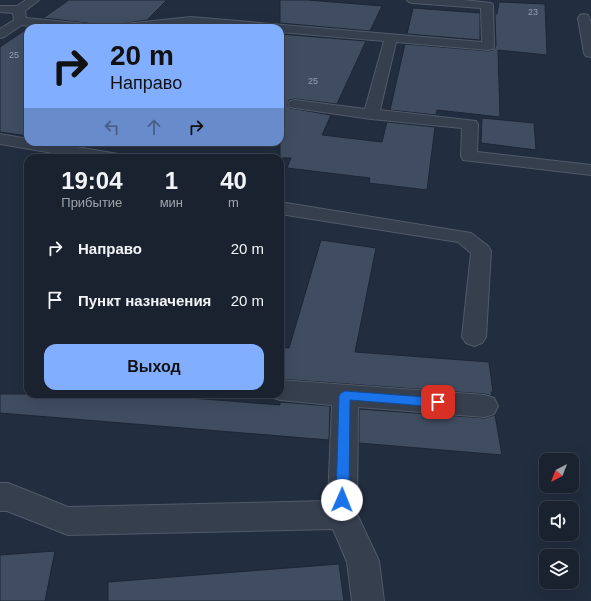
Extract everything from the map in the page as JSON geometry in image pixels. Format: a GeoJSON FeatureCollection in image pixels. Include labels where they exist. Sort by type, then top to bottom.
{"type":"FeatureCollection","features":[{"type":"Feature","properties":{"kind":"lane"},"geometry":{"type":"LineString","coordinates":[[0,34],[33,0]]}},
{"type":"Feature","properties":{"kind":"lane"},"geometry":{"type":"LineString","coordinates":[[284,28],[488,46],[487,5],[413,0]]}},
{"type":"Feature","properties":{"kind":"lane"},"geometry":{"type":"LineString","coordinates":[[0,9],[20,15],[66,24]]}},
{"type":"Feature","properties":{"kind":"lane"},"geometry":{"type":"LineString","coordinates":[[584,18],[591,53]]}},
{"type":"Feature","properties":{"kind":"lane"},"geometry":{"type":"LineString","coordinates":[[163,24],[191,21],[227,24]]}},
{"type":"Feature","properties":{"kind":"lane"},"geometry":{"type":"LineString","coordinates":[[370,114],[391,38]]}},
{"type":"Feature","properties":{"kind":"lane"},"geometry":{"type":"LineString","coordinates":[[295,104],[370,114],[470,124],[469,156],[591,170]]}},
{"type":"Feature","properties":{"kind":"lane"},"geometry":{"type":"LineString","coordinates":[[0,139],[24,143]]}},
{"type":"Feature","properties":{"kind":"lane"},"geometry":{"type":"LineString","coordinates":[[41,146],[88,154]]}},
{"type":"Feature","properties":{"kind":"lane"},"geometry":{"type":"LineString","coordinates":[[284,209],[464,237],[480,251],[474,337]]}},
{"type":"Feature","properties":{"kind":"lane"},"geometry":{"type":"LineString","coordinates":[[284,390],[486,406]]}},
{"type":"Feature","properties":{"kind":"lane"},"geometry":{"type":"LineString","coordinates":[[345,396],[342,515],[363,561],[368,601]]}},
{"type":"Feature","properties":{"kind":"lane"},"geometry":{"type":"LineString","coordinates":[[0,497],[8,497],[68,521],[342,515]]}},
{"type":"Feature","properties":{"kind":"building"},"geometry":{"type":"Polygon","coordinates":[[[69,0],[167,0],[147,20],[121,24],[92,24],[43,18],[69,0]]]}},
{"type":"Feature","properties":{"kind":"building"},"geometry":{"type":"Polygon","coordinates":[[[280,0],[308,0],[382,6],[370,31],[280,23],[280,0]]]}},
{"type":"Feature","properties":{"kind":"building"},"geometry":{"type":"Polygon","coordinates":[[[499,2],[545,4],[547,55],[498,50],[500,117],[437,110],[436,115],[390,110],[405,44],[488,51],[493,50],[496,46],[495,14],[497,14],[499,2]]]}},
{"type":"Feature","properties":{"kind":"building"},"geometry":{"type":"Polygon","coordinates":[[[413,8],[480,13],[480,40],[407,34],[413,8]]]}},
{"type":"Feature","properties":{"kind":"building"},"geometry":{"type":"Polygon","coordinates":[[[24,31],[24,135],[0,132],[0,47],[24,31]]]}},
{"type":"Feature","properties":{"kind":"building"},"geometry":{"type":"Polygon","coordinates":[[[284,34],[366,41],[337,104],[295,99],[289,100],[287,105],[290,108],[331,115],[322,135],[382,142],[387,122],[435,127],[427,190],[369,183],[370,178],[287,168],[291,158],[284,158],[284,154],[280,154],[280,146],[284,146],[284,34]]]}},
{"type":"Feature","properties":{"kind":"building"},"geometry":{"type":"Polygon","coordinates":[[[482,118],[534,123],[536,150],[481,143],[482,118]]]}},
{"type":"Feature","properties":{"kind":"building"},"geometry":{"type":"Polygon","coordinates":[[[321,240],[376,248],[355,352],[489,362],[493,392],[491,392],[492,396],[485,394],[284,379],[284,347],[289,348],[321,240]]]}},
{"type":"Feature","properties":{"kind":"building"},"geometry":{"type":"Polygon","coordinates":[[[0,394],[24,394],[24,398],[191,398],[280,405],[280,402],[330,406],[329,440],[0,413],[0,394]]]}},
{"type":"Feature","properties":{"kind":"building"},"geometry":{"type":"Polygon","coordinates":[[[359,409],[485,418],[495,415],[502,455],[359,443],[359,409]]]}},
{"type":"Feature","properties":{"kind":"building"},"geometry":{"type":"Polygon","coordinates":[[[55,551],[45,601],[0,601],[0,555],[55,551]]]}},
{"type":"Feature","properties":{"kind":"building"},"geometry":{"type":"Polygon","coordinates":[[[339,564],[344,601],[108,601],[108,582],[339,564]]]}},
{"type":"Feature","properties":{"kind":"route"},"geometry":{"type":"LineString","coordinates":[[342,500],[345,396],[438,402]]}}]}
